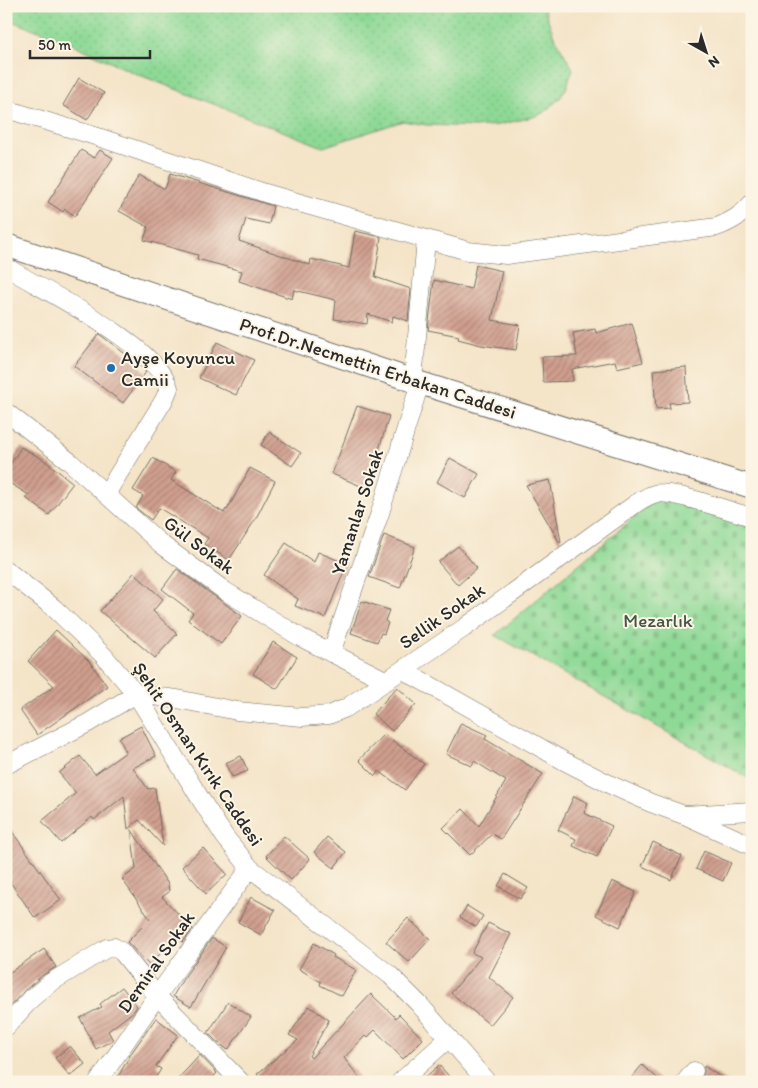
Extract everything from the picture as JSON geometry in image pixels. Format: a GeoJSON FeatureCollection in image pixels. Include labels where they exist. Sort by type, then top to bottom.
{"type":"FeatureCollection","features":[{"type":"Feature","properties":{"kind":"main road","name":"Prof.Dr.Necmettin Erbakan Caddesi"},"geometry":{"type":"LineString","coordinates":[[6,245],[416,381],[752,487]]}},
{"type":"Feature","properties":{"kind":"street"},"geometry":{"type":"LineString","coordinates":[[6,108],[265,193],[468,252],[506,255],[718,227],[734,220],[752,203]]}},
{"type":"Feature","properties":{"kind":"street","name":"Yamanlar Sokak"},"geometry":{"type":"LineString","coordinates":[[331,653],[380,514],[416,381],[426,240]]}},
{"type":"Feature","properties":{"kind":"street"},"geometry":{"type":"LineString","coordinates":[[6,267],[99,321],[159,369],[166,379],[169,388],[164,400],[106,494]]}},
{"type":"Feature","properties":{"kind":"street","name":"Gül Sokak"},"geometry":{"type":"LineString","coordinates":[[6,412],[62,456],[161,544],[225,592],[266,618],[387,681]]}},
{"type":"Feature","properties":{"kind":"street","name":"Sellik Sokak"},"geometry":{"type":"LineString","coordinates":[[136,694],[237,710],[302,717],[329,715],[346,708],[387,681],[627,510],[654,494],[672,494],[752,518]]}},
{"type":"Feature","properties":{"kind":"street","name":"Şehit Osman Kırık Caddesi"},"geometry":{"type":"LineString","coordinates":[[6,570],[54,608],[104,656],[136,694],[225,837],[250,868],[390,975],[487,1082]]}},
{"type":"Feature","properties":{"kind":"street"},"geometry":{"type":"LineString","coordinates":[[403,670],[613,786],[684,815],[752,846]]}},
{"type":"Feature","properties":{"kind":"street"},"geometry":{"type":"LineString","coordinates":[[6,765],[88,723],[136,694]]}},
{"type":"Feature","properties":{"kind":"street"},"geometry":{"type":"LineString","coordinates":[[684,815],[752,811]]}},
{"type":"Feature","properties":{"kind":"street","name":"Demiral Sokak"},"geometry":{"type":"LineString","coordinates":[[98,1082],[157,996],[250,868]]}},
{"type":"Feature","properties":{"kind":"street"},"geometry":{"type":"LineString","coordinates":[[6,1027],[32,998],[50,983],[107,948],[114,947],[122,952],[157,996],[241,1082]]}},
{"type":"Feature","properties":{"kind":"street"},"geometry":{"type":"LineString","coordinates":[[400,1082],[449,1038]]}},
{"type":"Feature","properties":{"kind":"green space"},"geometry":{"type":"Polygon","coordinates":[[[6,6],[543,6],[554,36],[573,69],[566,89],[560,98],[543,113],[533,117],[498,125],[474,127],[427,125],[403,121],[323,147],[132,72],[64,40],[6,19],[6,6]]]}},
{"type":"Feature","properties":{"kind":"green space","name":"Mezarlık"},"geometry":{"type":"Polygon","coordinates":[[[659,500],[675,502],[752,526],[752,780],[495,635],[650,504],[659,500]]]}},
{"type":"Feature","properties":{"kind":"building"},"geometry":{"type":"Polygon","coordinates":[[[79,78],[104,93],[87,120],[63,105],[79,78]]]}},
{"type":"Feature","properties":{"kind":"building"},"geometry":{"type":"Polygon","coordinates":[[[81,150],[94,158],[100,150],[113,158],[75,216],[65,209],[63,212],[48,202],[81,150]]]}},
{"type":"Feature","properties":{"kind":"building"},"geometry":{"type":"Polygon","coordinates":[[[170,174],[273,206],[269,224],[246,219],[239,241],[310,265],[311,259],[349,268],[355,231],[381,237],[375,277],[411,289],[408,321],[393,316],[392,322],[368,314],[367,324],[334,319],[336,300],[294,290],[292,299],[239,281],[242,271],[197,259],[198,255],[144,240],[148,227],[119,211],[139,175],[165,189],[170,174]]]}},
{"type":"Feature","properties":{"kind":"building"},"geometry":{"type":"Polygon","coordinates":[[[476,265],[502,271],[492,320],[520,325],[516,350],[481,345],[458,339],[459,336],[428,330],[434,280],[471,289],[476,265]]]}},
{"type":"Feature","properties":{"kind":"building"},"geometry":{"type":"Polygon","coordinates":[[[632,323],[643,362],[617,368],[615,361],[572,369],[573,381],[543,382],[542,357],[577,356],[573,333],[595,329],[596,333],[632,323]]]}},
{"type":"Feature","properties":{"kind":"building","name":"Ayşe Koyuncu Camii"},"geometry":{"type":"Polygon","coordinates":[[[99,334],[146,372],[123,403],[74,366],[99,334]]]}},
{"type":"Feature","properties":{"kind":"building"},"geometry":{"type":"Polygon","coordinates":[[[217,342],[254,360],[236,395],[199,378],[217,342]]]}},
{"type":"Feature","properties":{"kind":"building"},"geometry":{"type":"Polygon","coordinates":[[[686,367],[688,402],[669,403],[670,408],[656,409],[653,370],[686,367]]]}},
{"type":"Feature","properties":{"kind":"building"},"geometry":{"type":"Polygon","coordinates":[[[357,406],[389,416],[378,453],[382,454],[368,489],[332,474],[357,406]]]}},
{"type":"Feature","properties":{"kind":"building"},"geometry":{"type":"Polygon","coordinates":[[[269,432],[301,453],[292,466],[261,445],[269,432]]]}},
{"type":"Feature","properties":{"kind":"building"},"geometry":{"type":"Polygon","coordinates":[[[21,447],[44,460],[73,483],[49,515],[26,498],[29,495],[6,481],[6,471],[21,447]]]}},
{"type":"Feature","properties":{"kind":"building"},"geometry":{"type":"Polygon","coordinates":[[[153,458],[176,472],[171,480],[224,513],[250,468],[275,481],[255,520],[229,560],[204,544],[208,538],[159,508],[151,520],[136,508],[143,496],[133,490],[153,458]]]}},
{"type":"Feature","properties":{"kind":"building"},"geometry":{"type":"Polygon","coordinates":[[[450,458],[479,474],[465,498],[437,482],[450,458]]]}},
{"type":"Feature","properties":{"kind":"building"},"geometry":{"type":"Polygon","coordinates":[[[550,480],[561,542],[560,543],[526,485],[550,480]]]}},
{"type":"Feature","properties":{"kind":"building"},"geometry":{"type":"Polygon","coordinates":[[[384,535],[415,547],[400,588],[369,577],[384,535]]]}},
{"type":"Feature","properties":{"kind":"building"},"geometry":{"type":"Polygon","coordinates":[[[286,543],[314,562],[318,552],[347,564],[325,618],[295,606],[298,599],[264,575],[286,543]]]}},
{"type":"Feature","properties":{"kind":"building"},"geometry":{"type":"Polygon","coordinates":[[[458,546],[477,568],[458,585],[438,562],[458,546]]]}},
{"type":"Feature","properties":{"kind":"building"},"geometry":{"type":"Polygon","coordinates":[[[177,569],[242,616],[221,644],[188,620],[193,613],[162,589],[177,569]]]}},
{"type":"Feature","properties":{"kind":"building"},"geometry":{"type":"Polygon","coordinates":[[[134,573],[163,599],[153,611],[177,634],[155,658],[100,611],[134,573]]]}},
{"type":"Feature","properties":{"kind":"building"},"geometry":{"type":"Polygon","coordinates":[[[362,601],[389,610],[385,621],[388,623],[384,634],[381,633],[377,642],[351,633],[362,601]]]}},
{"type":"Feature","properties":{"kind":"building"},"geometry":{"type":"Polygon","coordinates":[[[56,630],[90,662],[107,686],[37,735],[20,710],[54,686],[28,661],[56,630]]]}},
{"type":"Feature","properties":{"kind":"building"},"geometry":{"type":"Polygon","coordinates":[[[273,642],[297,657],[277,689],[253,674],[273,642]]]}},
{"type":"Feature","properties":{"kind":"building"},"geometry":{"type":"Polygon","coordinates":[[[397,687],[416,704],[392,731],[373,714],[397,687]]]}},
{"type":"Feature","properties":{"kind":"building"},"geometry":{"type":"Polygon","coordinates":[[[461,723],[487,735],[485,739],[543,774],[501,839],[492,834],[470,855],[443,828],[463,809],[479,826],[506,781],[474,761],[472,766],[446,754],[461,723]]]}},
{"type":"Feature","properties":{"kind":"building"},"geometry":{"type":"Polygon","coordinates":[[[141,726],[156,756],[133,768],[148,789],[155,788],[163,846],[139,820],[128,829],[124,796],[94,820],[92,817],[61,843],[42,821],[76,793],[59,773],[80,756],[95,774],[126,752],[119,738],[141,726]]]}},
{"type":"Feature","properties":{"kind":"building"},"geometry":{"type":"Polygon","coordinates":[[[384,734],[424,764],[405,790],[379,771],[375,776],[359,760],[384,734]]]}},
{"type":"Feature","properties":{"kind":"building"},"geometry":{"type":"Polygon","coordinates":[[[241,756],[248,771],[232,777],[225,763],[241,756]]]}},
{"type":"Feature","properties":{"kind":"building"},"geometry":{"type":"Polygon","coordinates":[[[574,796],[588,803],[584,813],[612,826],[597,857],[573,846],[576,839],[558,830],[574,796]]]}},
{"type":"Feature","properties":{"kind":"building"},"geometry":{"type":"Polygon","coordinates":[[[6,823],[61,900],[35,918],[6,876],[6,823]]]}},
{"type":"Feature","properties":{"kind":"building"},"geometry":{"type":"Polygon","coordinates":[[[131,829],[168,884],[169,892],[162,897],[193,929],[183,942],[178,936],[149,965],[127,942],[150,919],[122,879],[136,869],[131,829]]]}},
{"type":"Feature","properties":{"kind":"building"},"geometry":{"type":"Polygon","coordinates":[[[284,836],[310,859],[291,880],[266,856],[284,836]]]}},
{"type":"Feature","properties":{"kind":"building"},"geometry":{"type":"Polygon","coordinates":[[[327,837],[346,852],[334,868],[314,852],[327,837]]]}},
{"type":"Feature","properties":{"kind":"building"},"geometry":{"type":"Polygon","coordinates":[[[653,842],[682,856],[671,880],[642,866],[653,842]]]}},
{"type":"Feature","properties":{"kind":"building"},"geometry":{"type":"Polygon","coordinates":[[[203,848],[227,874],[206,894],[182,867],[203,848]]]}},
{"type":"Feature","properties":{"kind":"building"},"geometry":{"type":"Polygon","coordinates":[[[704,851],[731,863],[723,881],[696,869],[704,851]]]}},
{"type":"Feature","properties":{"kind":"building"},"geometry":{"type":"Polygon","coordinates":[[[505,874],[528,888],[520,899],[498,886],[505,874]]]}},
{"type":"Feature","properties":{"kind":"building"},"geometry":{"type":"Polygon","coordinates":[[[612,881],[636,892],[620,927],[596,915],[612,881]]]}},
{"type":"Feature","properties":{"kind":"building"},"geometry":{"type":"Polygon","coordinates":[[[251,897],[275,910],[261,935],[238,922],[251,897]]]}},
{"type":"Feature","properties":{"kind":"building"},"geometry":{"type":"Polygon","coordinates":[[[467,906],[483,916],[476,927],[460,917],[467,906]]]}},
{"type":"Feature","properties":{"kind":"building"},"geometry":{"type":"Polygon","coordinates":[[[408,918],[430,939],[409,962],[386,942],[408,918]]]}},
{"type":"Feature","properties":{"kind":"building"},"geometry":{"type":"Polygon","coordinates":[[[488,923],[511,934],[489,977],[513,997],[490,1025],[451,993],[481,957],[472,953],[488,923]]]}},
{"type":"Feature","properties":{"kind":"building"},"geometry":{"type":"Polygon","coordinates":[[[212,938],[226,947],[191,1007],[173,996],[212,938]]]}},
{"type":"Feature","properties":{"kind":"building"},"geometry":{"type":"Polygon","coordinates":[[[314,943],[334,955],[333,957],[356,970],[342,996],[320,985],[321,982],[299,969],[314,943]]]}},
{"type":"Feature","properties":{"kind":"building"},"geometry":{"type":"Polygon","coordinates":[[[44,949],[56,967],[25,990],[6,1011],[6,975],[44,949]]]}},
{"type":"Feature","properties":{"kind":"building"},"geometry":{"type":"Polygon","coordinates":[[[122,987],[137,1006],[134,1011],[108,1031],[113,1040],[96,1049],[80,1018],[102,1007],[100,1004],[122,987]]]}},
{"type":"Feature","properties":{"kind":"building"},"geometry":{"type":"Polygon","coordinates":[[[371,994],[396,1018],[399,1014],[423,1039],[403,1059],[375,1030],[367,1038],[365,1036],[344,1058],[363,1082],[262,1082],[257,1074],[298,1040],[289,1035],[309,1006],[329,1020],[309,1056],[311,1058],[371,994]]]}},
{"type":"Feature","properties":{"kind":"building"},"geometry":{"type":"Polygon","coordinates":[[[228,1002],[251,1017],[228,1050],[208,1033],[228,1002]]]}},
{"type":"Feature","properties":{"kind":"building"},"geometry":{"type":"Polygon","coordinates":[[[156,1018],[178,1035],[156,1066],[161,1069],[153,1082],[115,1082],[132,1052],[156,1018]]]}},
{"type":"Feature","properties":{"kind":"building"},"geometry":{"type":"Polygon","coordinates":[[[70,1046],[85,1064],[70,1076],[55,1058],[70,1046]]]}},
{"type":"Feature","properties":{"kind":"building"},"geometry":{"type":"Polygon","coordinates":[[[200,1055],[217,1073],[209,1082],[175,1082],[200,1055]]]}},
{"type":"Feature","properties":{"kind":"building"},"geometry":{"type":"Polygon","coordinates":[[[439,1065],[454,1082],[420,1082],[439,1065]]]}},
{"type":"Feature","properties":{"kind":"building"},"geometry":{"type":"Polygon","coordinates":[[[642,1065],[662,1082],[628,1082],[642,1065]]]}},
{"type":"Feature","properties":{"kind":"building"},"geometry":{"type":"Polygon","coordinates":[[[704,1066],[728,1082],[699,1082],[704,1073],[704,1066]]]}},
{"type":"Feature","properties":{"kind":"place","name":"Ayşe Koyuncu Camii"},"geometry":{"type":"Point","coordinates":[111,368]}}]}
